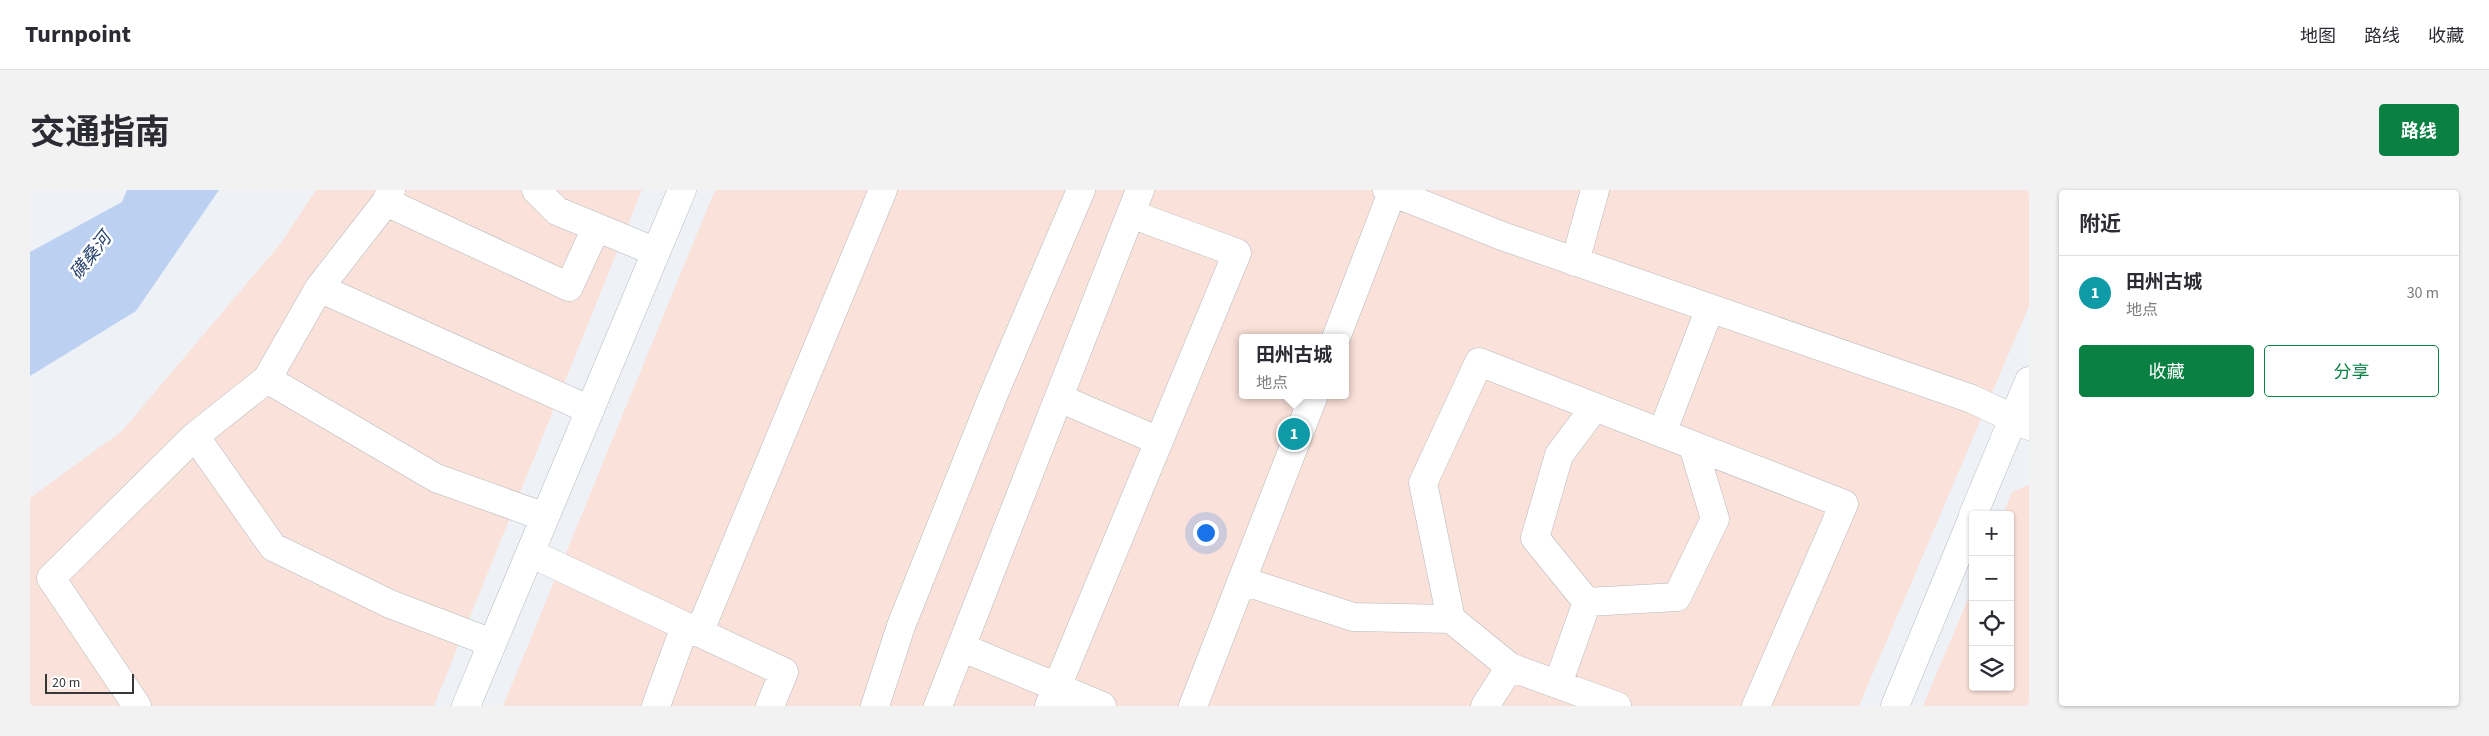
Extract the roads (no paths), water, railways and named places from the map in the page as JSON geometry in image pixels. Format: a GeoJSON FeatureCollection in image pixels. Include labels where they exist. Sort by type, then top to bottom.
{"type":"FeatureCollection","features":[{"type":"Feature","properties":{"kind":"street"},"geometry":{"type":"LineString","coordinates":[[536,190],[557,211],[656,252]]}},
{"type":"Feature","properties":{"kind":"street"},"geometry":{"type":"LineString","coordinates":[[466,706],[682,190]]}},
{"type":"Feature","properties":{"kind":"street"},"geometry":{"type":"LineString","coordinates":[[656,706],[692,629],[883,190]]}},
{"type":"Feature","properties":{"kind":"street"},"geometry":{"type":"LineString","coordinates":[[875,706],[901,626],[993,396],[1081,190]]}},
{"type":"Feature","properties":{"kind":"street"},"geometry":{"type":"LineString","coordinates":[[1575,262],[1595,190]]}},
{"type":"Feature","properties":{"kind":"street"},"geometry":{"type":"LineString","coordinates":[[1337,334],[1391,191],[1502,236],[1972,400],[2021,422]]}},
{"type":"Feature","properties":{"kind":"street"},"geometry":{"type":"LineString","coordinates":[[137,706],[51,578],[195,436],[267,379],[320,288],[389,196],[569,288],[596,228]]}},
{"type":"Feature","properties":{"kind":"street"},"geometry":{"type":"LineString","coordinates":[[938,706],[1136,202],[1237,253],[1053,696]]}},
{"type":"Feature","properties":{"kind":"street"},"geometry":{"type":"LineString","coordinates":[[320,288],[590,410]]}},
{"type":"Feature","properties":{"kind":"street"},"geometry":{"type":"LineString","coordinates":[[1662,433],[1710,308]]}},
{"type":"Feature","properties":{"kind":"street"},"geometry":{"type":"LineString","coordinates":[[1451,619],[1423,484],[1479,362],[1844,504],[1756,706]]}},
{"type":"Feature","properties":{"kind":"street"},"geometry":{"type":"LineString","coordinates":[[267,379],[436,478],[545,517]]}},
{"type":"Feature","properties":{"kind":"street"},"geometry":{"type":"LineString","coordinates":[[1976,511],[2021,422],[2029,381]]}},
{"type":"Feature","properties":{"kind":"street"},"geometry":{"type":"LineString","coordinates":[[1059,398],[1159,441]]}},
{"type":"Feature","properties":{"kind":"street"},"geometry":{"type":"LineString","coordinates":[[1193,706],[1312,399]]}},
{"type":"Feature","properties":{"kind":"street"},"geometry":{"type":"LineString","coordinates":[[1587,602],[1536,538],[1559,455],[1595,407]]}},
{"type":"Feature","properties":{"kind":"street"},"geometry":{"type":"LineString","coordinates":[[195,436],[273,547],[390,604],[492,643]]}},
{"type":"Feature","properties":{"kind":"street"},"geometry":{"type":"LineString","coordinates":[[1587,602],[1677,597],[1715,519],[1693,446]]}},
{"type":"Feature","properties":{"kind":"street"},"geometry":{"type":"LineString","coordinates":[[1895,706],[1969,526]]}},
{"type":"Feature","properties":{"kind":"street"},"geometry":{"type":"LineString","coordinates":[[530,553],[784,672],[770,706]]}},
{"type":"Feature","properties":{"kind":"street"},"geometry":{"type":"LineString","coordinates":[[1243,581],[1354,617],[1451,619],[1510,667],[1617,706]]}},
{"type":"Feature","properties":{"kind":"street"},"geometry":{"type":"LineString","coordinates":[[1558,684],[1587,602]]}},
{"type":"Feature","properties":{"kind":"street"},"geometry":{"type":"LineString","coordinates":[[961,646],[1053,696],[1102,706]]}},
{"type":"Feature","properties":{"kind":"street"},"geometry":{"type":"LineString","coordinates":[[1485,706],[1510,667]]}},
{"type":"Feature","properties":{"kind":"water","name":"磺桑河"},"geometry":{"type":"Polygon","coordinates":[[[127,190],[219,190],[136,311],[30,376],[30,252],[122,202],[127,190]]]}},
{"type":"Feature","properties":{"kind":"place","name":"田州古城"},"geometry":{"type":"Point","coordinates":[1294,434]}}]}
